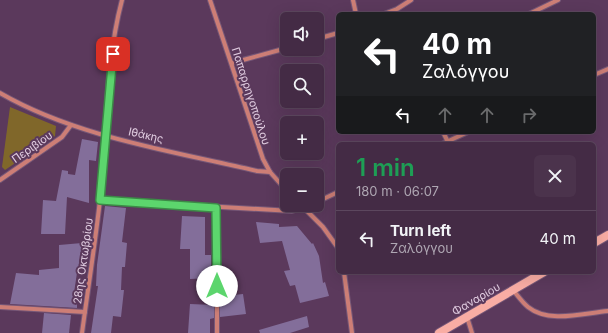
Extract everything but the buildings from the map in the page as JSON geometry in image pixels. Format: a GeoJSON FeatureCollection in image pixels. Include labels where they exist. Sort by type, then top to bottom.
{"type":"FeatureCollection","features":[{"type":"Feature","properties":{"kind":"main road"},"geometry":{"type":"LineString","coordinates":[[596,242],[608,235]]}},
{"type":"Feature","properties":{"kind":"main road","name":"Φαναρίου"},"geometry":{"type":"LineString","coordinates":[[440,333],[541,274]]}},
{"type":"Feature","properties":{"kind":"street","name":"28ης Οκτωβρίου"},"geometry":{"type":"LineString","coordinates":[[82,333],[100,200],[105,135],[117,24],[122,0]]}},
{"type":"Feature","properties":{"kind":"street","name":"Παπαρρηγοπούλου"},"geometry":{"type":"LineString","coordinates":[[210,0],[260,151],[270,172],[280,183]]}},
{"type":"Feature","properties":{"kind":"street"},"geometry":{"type":"LineString","coordinates":[[353,0],[356,12]]}},
{"type":"Feature","properties":{"kind":"street"},"geometry":{"type":"LineString","coordinates":[[390,12],[411,0]]}},
{"type":"Feature","properties":{"kind":"street"},"geometry":{"type":"LineString","coordinates":[[533,12],[558,0]]}},
{"type":"Feature","properties":{"kind":"street"},"geometry":{"type":"LineString","coordinates":[[324,37],[336,34]]}},
{"type":"Feature","properties":{"kind":"street"},"geometry":{"type":"LineString","coordinates":[[232,64],[280,50]]}},
{"type":"Feature","properties":{"kind":"street"},"geometry":{"type":"LineString","coordinates":[[596,74],[608,69]]}},
{"type":"Feature","properties":{"kind":"street","name":"Ιθάκης"},"geometry":{"type":"LineString","coordinates":[[0,93],[24,106],[71,125],[105,135],[257,171],[270,172]]}},
{"type":"Feature","properties":{"kind":"street","name":"Περιβίου"},"geometry":{"type":"LineString","coordinates":[[0,180],[62,137],[71,125]]}},
{"type":"Feature","properties":{"kind":"street"},"geometry":{"type":"LineString","coordinates":[[450,142],[464,134]]}},
{"type":"Feature","properties":{"kind":"street"},"geometry":{"type":"LineString","coordinates":[[324,199],[336,193]]}},
{"type":"Feature","properties":{"kind":"street"},"geometry":{"type":"LineString","coordinates":[[100,200],[216,208],[280,211]]}},
{"type":"Feature","properties":{"kind":"street"},"geometry":{"type":"LineString","coordinates":[[216,208],[217,333]]}},
{"type":"Feature","properties":{"kind":"street"},"geometry":{"type":"LineString","coordinates":[[309,212],[323,227],[336,245]]}},
{"type":"Feature","properties":{"kind":"street"},"geometry":{"type":"LineString","coordinates":[[344,274],[352,333]]}},
{"type":"Feature","properties":{"kind":"street"},"geometry":{"type":"LineString","coordinates":[[513,290],[526,306],[544,314],[560,316],[608,311]]}},
{"type":"Feature","properties":{"kind":"street"},"geometry":{"type":"LineString","coordinates":[[0,307],[85,312]]}},
{"type":"Feature","properties":{"kind":"street"},"geometry":{"type":"LineString","coordinates":[[467,317],[472,333]]}},
{"type":"Feature","properties":{"kind":"shaded area"},"geometry":{"type":"Polygon","coordinates":[[[10,107],[56,126],[55,136],[5,170],[2,167],[10,107]]]}},
{"type":"Feature","properties":{"kind":"route"},"geometry":{"type":"LineString","coordinates":[[113,54],[100,200],[216,208],[217,286]]}}]}
